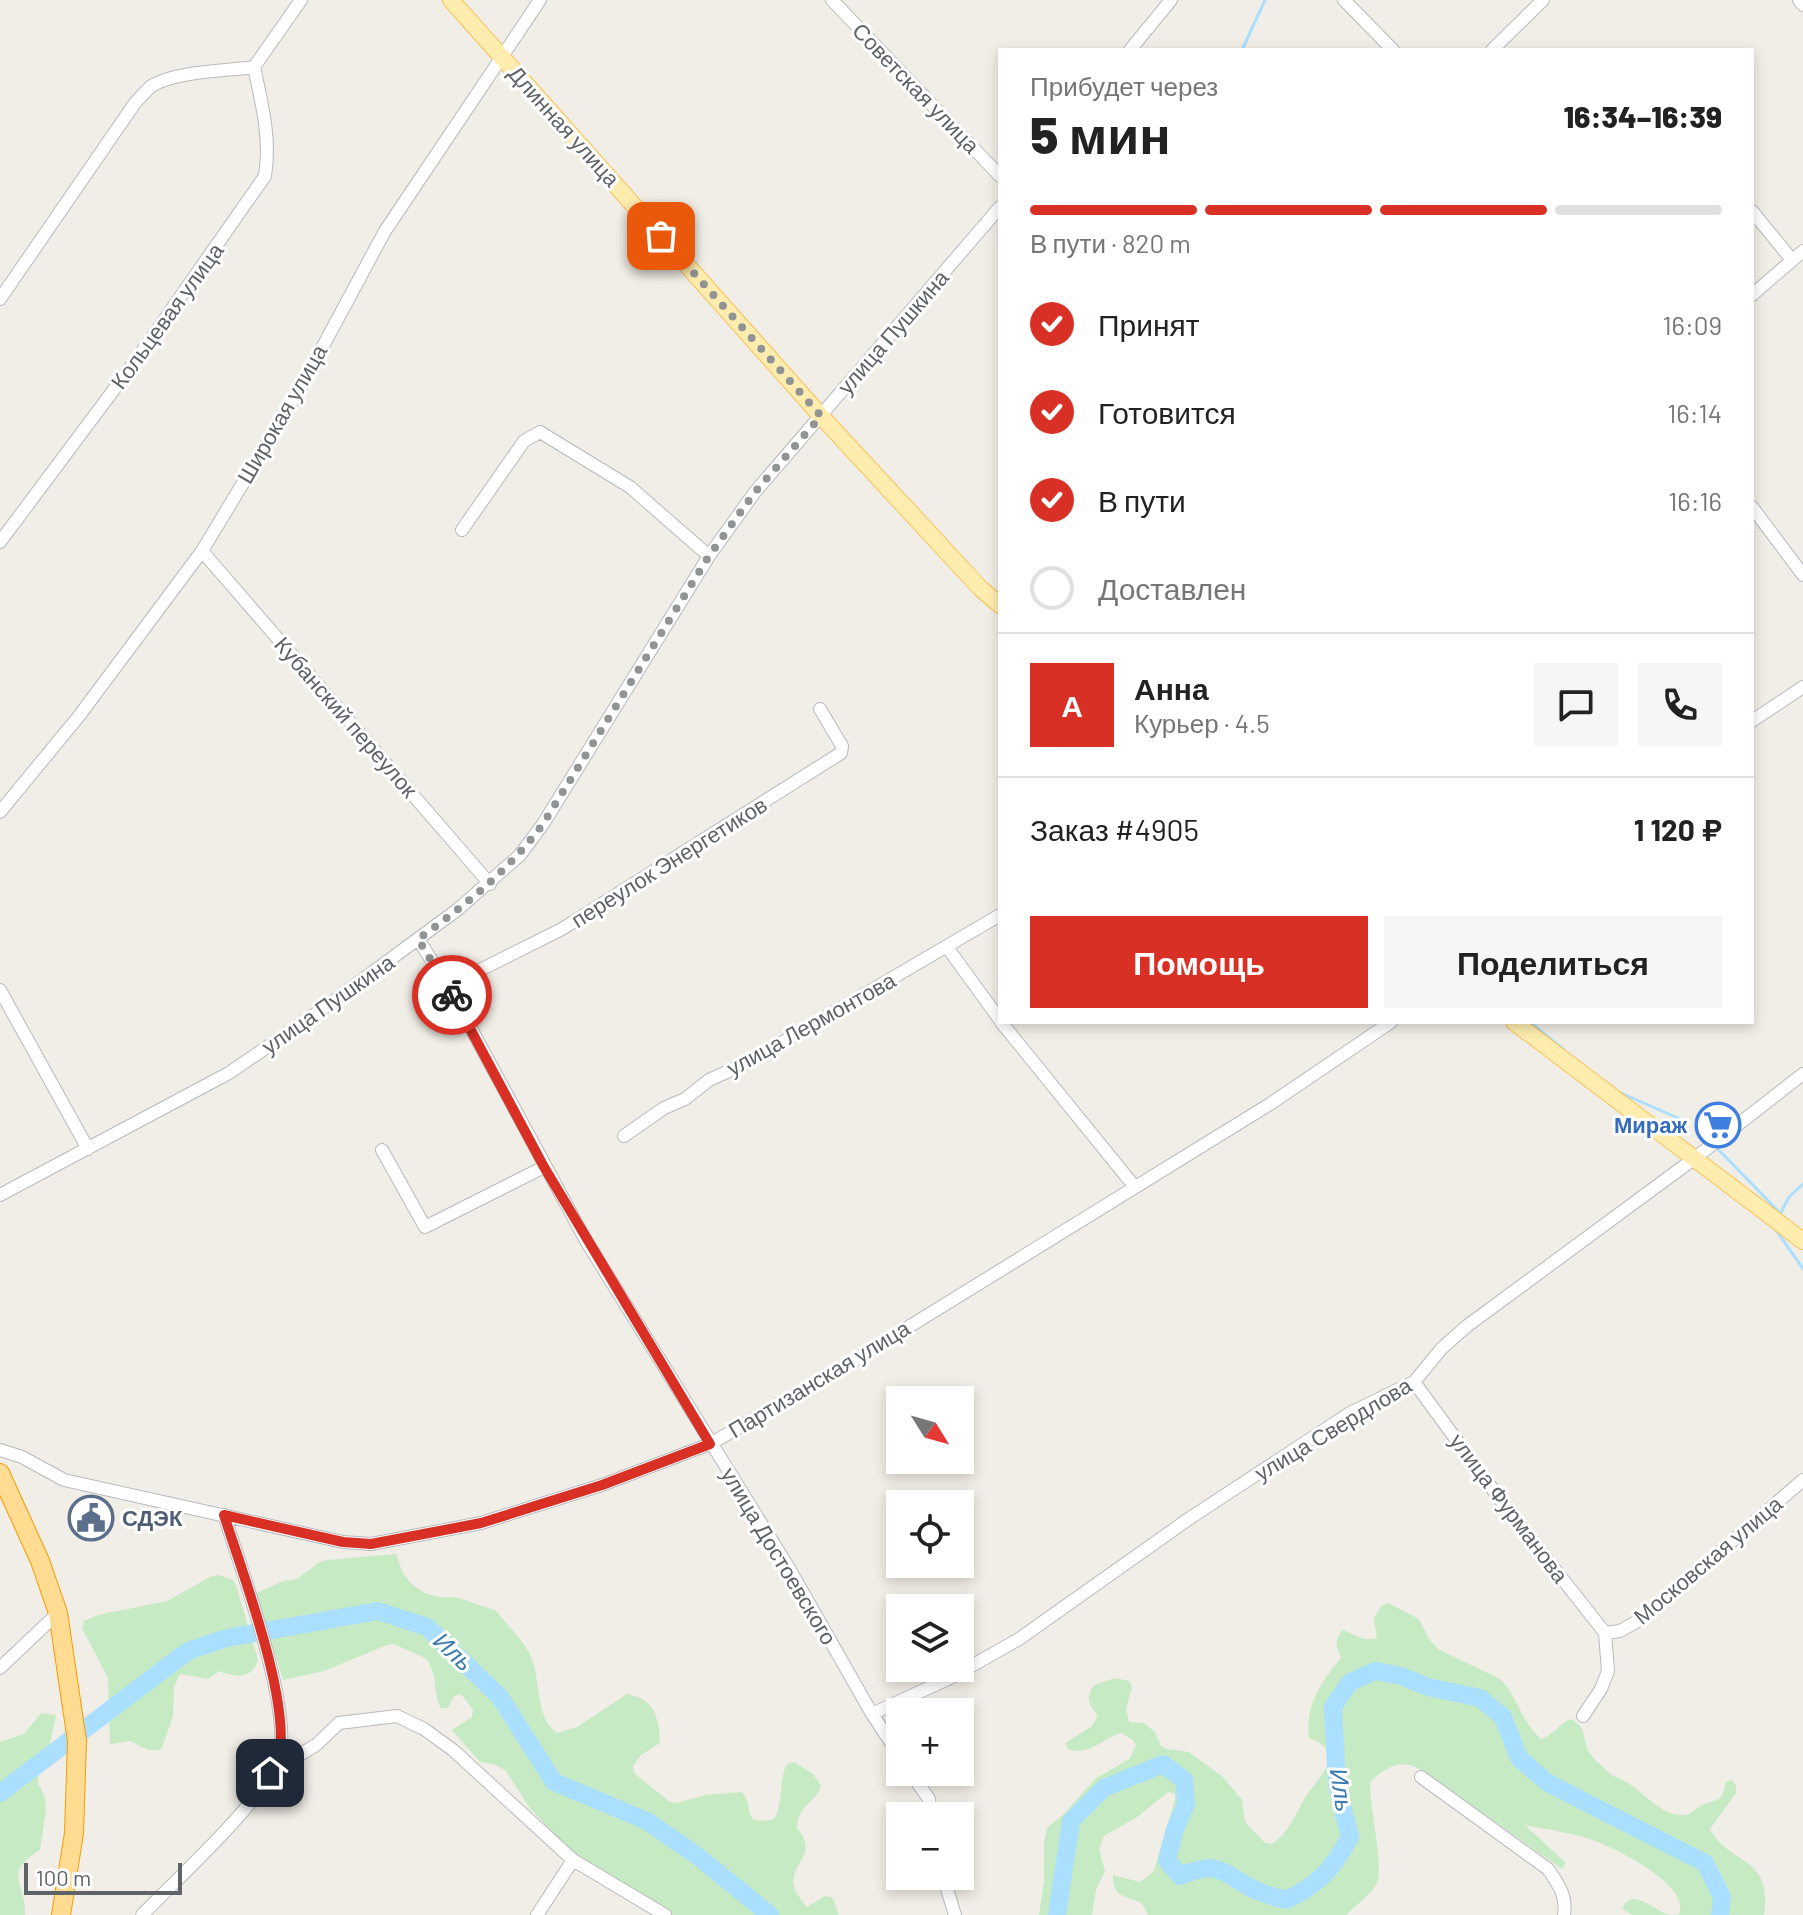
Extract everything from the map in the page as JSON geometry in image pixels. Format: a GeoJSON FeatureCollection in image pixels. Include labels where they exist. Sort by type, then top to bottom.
{"type":"FeatureCollection","features":[{"type":"Feature","properties":{"kind":"highway"},"geometry":{"type":"LineString","coordinates":[[0,1473],[40,1561],[58,1613],[77,1741],[74,1833],[61,1915]]}},
{"type":"Feature","properties":{"kind":"main road","name":"Длинная улица"},"geometry":{"type":"LineString","coordinates":[[451,0],[821,416],[981,589],[998,603]]}},
{"type":"Feature","properties":{"kind":"main road"},"geometry":{"type":"LineString","coordinates":[[1517,1024],[1803,1241]]}},
{"type":"Feature","properties":{"kind":"street"},"geometry":{"type":"LineString","coordinates":[[0,299],[135,103],[149,88],[161,81],[254,67],[301,0]]}},
{"type":"Feature","properties":{"kind":"street","name":"Широкая улица"},"geometry":{"type":"LineString","coordinates":[[0,812],[79,716],[202,551],[301,387],[385,231],[540,0]]}},
{"type":"Feature","properties":{"kind":"street","name":"Советская улица"},"geometry":{"type":"LineString","coordinates":[[832,0],[998,174]]}},
{"type":"Feature","properties":{"kind":"street"},"geometry":{"type":"LineString","coordinates":[[1132,48],[1171,0]]}},
{"type":"Feature","properties":{"kind":"street"},"geometry":{"type":"LineString","coordinates":[[1344,0],[1391,48]]}},
{"type":"Feature","properties":{"kind":"street"},"geometry":{"type":"LineString","coordinates":[[1494,48],[1543,0]]}},
{"type":"Feature","properties":{"kind":"street"},"geometry":{"type":"LineString","coordinates":[[1799,0],[1803,5]]}},
{"type":"Feature","properties":{"kind":"street","name":"Кольцевая улица"},"geometry":{"type":"LineString","coordinates":[[0,542],[139,356],[265,176],[267,130],[254,67]]}},
{"type":"Feature","properties":{"kind":"street","name":"улица Пушкина"},"geometry":{"type":"LineString","coordinates":[[0,1195],[229,1073],[418,939],[490,884],[520,855],[543,824],[709,556],[755,492],[998,209]]}},
{"type":"Feature","properties":{"kind":"street"},"geometry":{"type":"LineString","coordinates":[[1754,213],[1792,260]]}},
{"type":"Feature","properties":{"kind":"street"},"geometry":{"type":"LineString","coordinates":[[1754,293],[1803,251]]}},
{"type":"Feature","properties":{"kind":"street"},"geometry":{"type":"LineString","coordinates":[[462,530],[524,441],[540,432],[630,487],[709,556]]}},
{"type":"Feature","properties":{"kind":"street"},"geometry":{"type":"LineString","coordinates":[[1754,510],[1803,575]]}},
{"type":"Feature","properties":{"kind":"street","name":"Кубанский переулок"},"geometry":{"type":"LineString","coordinates":[[202,551],[490,884]]}},
{"type":"Feature","properties":{"kind":"street"},"geometry":{"type":"LineString","coordinates":[[1754,720],[1803,687]]}},
{"type":"Feature","properties":{"kind":"street","name":"переулок Энергетиков"},"geometry":{"type":"LineString","coordinates":[[448,986],[562,929],[841,753],[842,746],[820,709]]}},
{"type":"Feature","properties":{"kind":"street","name":"улица Лермонтова"},"geometry":{"type":"LineString","coordinates":[[624,1136],[664,1108],[685,1099],[709,1080],[747,1063],[998,916]]}},
{"type":"Feature","properties":{"kind":"street","name":"улица Достоевского"},"geometry":{"type":"LineString","coordinates":[[418,939],[448,986],[544,1167],[710,1444],[790,1570],[886,1735]]}},
{"type":"Feature","properties":{"kind":"street"},"geometry":{"type":"LineString","coordinates":[[947,947],[998,1017]]}},
{"type":"Feature","properties":{"kind":"street"},"geometry":{"type":"LineString","coordinates":[[0,990],[88,1149]]}},
{"type":"Feature","properties":{"kind":"street"},"geometry":{"type":"LineString","coordinates":[[1003,1024],[1134,1186]]}},
{"type":"Feature","properties":{"kind":"street","name":"Партизанская улица"},"geometry":{"type":"LineString","coordinates":[[0,1450],[22,1457],[64,1480],[343,1542],[371,1544],[481,1523],[602,1485],[710,1444],[842,1368],[1270,1104],[1388,1024]]}},
{"type":"Feature","properties":{"kind":"street","name":"улица Свердлова"},"geometry":{"type":"LineString","coordinates":[[872,1714],[952,1677],[1019,1639],[1187,1520],[1350,1413],[1414,1382],[1442,1348],[1467,1326],[1803,1074]]}},
{"type":"Feature","properties":{"kind":"street"},"geometry":{"type":"LineString","coordinates":[[382,1150],[425,1227],[544,1167]]}},
{"type":"Feature","properties":{"kind":"street","name":"улица Фурманова"},"geometry":{"type":"LineString","coordinates":[[1414,1382],[1505,1506],[1605,1633]]}},
{"type":"Feature","properties":{"kind":"street","name":"Московская улица"},"geometry":{"type":"LineString","coordinates":[[1583,1716],[1601,1689],[1608,1671],[1605,1633],[1620,1631],[1643,1618],[1803,1480]]}},
{"type":"Feature","properties":{"kind":"street"},"geometry":{"type":"LineString","coordinates":[[142,1915],[231,1823],[261,1788],[279,1759],[280,1724],[274,1684],[224,1515]]}},
{"type":"Feature","properties":{"kind":"street"},"geometry":{"type":"LineString","coordinates":[[0,1668],[58,1613]]}},
{"type":"Feature","properties":{"kind":"street"},"geometry":{"type":"LineString","coordinates":[[279,1759],[301,1754],[316,1745],[339,1723],[397,1716],[424,1729],[453,1750],[573,1860],[665,1915]]}},
{"type":"Feature","properties":{"kind":"street"},"geometry":{"type":"LineString","coordinates":[[1421,1777],[1548,1869],[1561,1888],[1566,1903],[1564,1915]]}},
{"type":"Feature","properties":{"kind":"street"},"geometry":{"type":"LineString","coordinates":[[537,1915],[573,1860]]}},
{"type":"Feature","properties":{"kind":"street"},"geometry":{"type":"LineString","coordinates":[[947,1890],[955,1915]]}},
{"type":"Feature","properties":{"kind":"green space"},"geometry":{"type":"Polygon","coordinates":[[[397,1554],[410,1582],[423,1592],[458,1598],[495,1610],[530,1655],[545,1719],[557,1733],[577,1727],[627,1694],[644,1700],[657,1718],[660,1743],[641,1755],[633,1766],[634,1773],[670,1802],[742,1792],[752,1818],[763,1821],[774,1819],[787,1764],[794,1762],[813,1774],[821,1786],[798,1820],[797,1828],[805,1849],[793,1882],[807,1907],[825,1896],[832,1897],[839,1915],[672,1915],[568,1849],[529,1807],[506,1771],[494,1764],[480,1762],[452,1730],[472,1717],[473,1710],[461,1694],[454,1696],[448,1708],[441,1708],[434,1676],[425,1658],[394,1644],[324,1671],[283,1680],[256,1593],[283,1581],[297,1579],[320,1562],[397,1554]]]}},
{"type":"Feature","properties":{"kind":"green space"},"geometry":{"type":"Polygon","coordinates":[[[219,1575],[233,1580],[236,1585],[258,1660],[252,1671],[231,1675],[219,1671],[208,1679],[180,1674],[174,1687],[173,1716],[161,1750],[148,1750],[130,1741],[110,1744],[108,1678],[82,1628],[84,1621],[98,1615],[167,1601],[219,1575]]]}},
{"type":"Feature","properties":{"kind":"green space"},"geometry":{"type":"Polygon","coordinates":[[[1388,1603],[1419,1619],[1438,1649],[1500,1679],[1541,1739],[1571,1719],[1582,1729],[1588,1750],[1595,1760],[1670,1813],[1687,1814],[1718,1799],[1726,1782],[1732,1780],[1736,1793],[1710,1829],[1718,1841],[1756,1871],[1765,1895],[1764,1915],[1672,1915],[1679,1914],[1680,1904],[1675,1893],[1652,1871],[1591,1840],[1525,1825],[1566,1863],[1562,1869],[1420,1769],[1406,1764],[1387,1769],[1370,1782],[1379,1875],[1371,1891],[1346,1915],[1148,1915],[1142,1903],[1117,1892],[1113,1875],[1140,1882],[1152,1873],[1175,1800],[1175,1794],[1168,1792],[1137,1817],[1104,1836],[1099,1849],[1105,1871],[1096,1889],[1092,1915],[1039,1915],[1047,1828],[1095,1779],[1129,1759],[1136,1746],[1133,1740],[1121,1733],[1083,1751],[1068,1749],[1065,1743],[1091,1727],[1098,1716],[1089,1698],[1094,1685],[1115,1678],[1129,1681],[1132,1688],[1126,1709],[1129,1722],[1144,1723],[1155,1732],[1161,1746],[1189,1752],[1223,1777],[1242,1800],[1245,1822],[1265,1843],[1272,1844],[1287,1829],[1329,1759],[1328,1751],[1309,1738],[1308,1726],[1316,1695],[1341,1658],[1337,1647],[1338,1636],[1343,1630],[1364,1639],[1377,1639],[1374,1618],[1381,1606],[1388,1603]]]}},
{"type":"Feature","properties":{"kind":"green space"},"geometry":{"type":"Polygon","coordinates":[[[41,1713],[56,1715],[50,1744],[39,1770],[38,1783],[45,1797],[46,1810],[40,1850],[28,1858],[19,1872],[25,1915],[0,1915],[0,1742],[24,1734],[41,1713]]]}},
{"type":"Feature","properties":{"kind":"green space"},"geometry":{"type":"Polygon","coordinates":[[[1632,1899],[1671,1915],[1633,1915],[1622,1909],[1632,1899]]]}},
{"type":"Feature","properties":{"kind":"waterway"},"geometry":{"type":"LineString","coordinates":[[1243,48],[1265,0]]}},
{"type":"Feature","properties":{"kind":"waterway"},"geometry":{"type":"LineString","coordinates":[[1532,1024],[1564,1050]]}},
{"type":"Feature","properties":{"kind":"waterway"},"geometry":{"type":"LineString","coordinates":[[1621,1093],[1687,1122]]}},
{"type":"Feature","properties":{"kind":"waterway"},"geometry":{"type":"LineString","coordinates":[[1717,1148],[1780,1213]]}},
{"type":"Feature","properties":{"kind":"waterway"},"geometry":{"type":"LineString","coordinates":[[1779,1216],[1789,1197],[1803,1184]]}},
{"type":"Feature","properties":{"kind":"waterway"},"geometry":{"type":"LineString","coordinates":[[1776,1230],[1803,1269]]}},
{"type":"Feature","properties":{"kind":"waterway","name":"Иль"},"geometry":{"type":"LineString","coordinates":[[0,1793],[188,1651],[227,1638],[378,1611],[427,1627],[500,1697],[554,1782],[647,1821],[696,1855],[770,1915]]}},
{"type":"Feature","properties":{"kind":"waterway","name":"Иль"},"geometry":{"type":"LineString","coordinates":[[1057,1915],[1071,1821],[1104,1788],[1163,1764],[1184,1780],[1186,1804],[1167,1860],[1180,1876],[1213,1868],[1255,1890],[1285,1900],[1306,1889],[1331,1867],[1350,1837],[1337,1785],[1333,1707],[1350,1682],[1376,1671],[1401,1676],[1428,1687],[1480,1698],[1503,1717],[1519,1758],[1548,1783],[1705,1863],[1722,1897],[1720,1915]]}},
{"type":"Feature","properties":{"kind":"way so far"},"geometry":{"type":"LineString","coordinates":[[452,995],[418,939],[490,884],[520,855],[543,824],[709,556],[755,492],[821,416],[661,236]]}},
{"type":"Feature","properties":{"kind":"place","name":"Мираж"},"geometry":{"type":"Point","coordinates":[1718,1125]}},
{"type":"Feature","properties":{"kind":"place","name":"СДЭК"},"geometry":{"type":"Point","coordinates":[91,1518]}},
{"type":"Feature","properties":{"kind":"route"},"geometry":{"type":"LineString","coordinates":[[270,1773],[279,1759],[280,1724],[274,1684],[224,1515],[343,1542],[371,1544],[481,1523],[602,1485],[710,1444],[585,1239],[452,995]]}}]}
